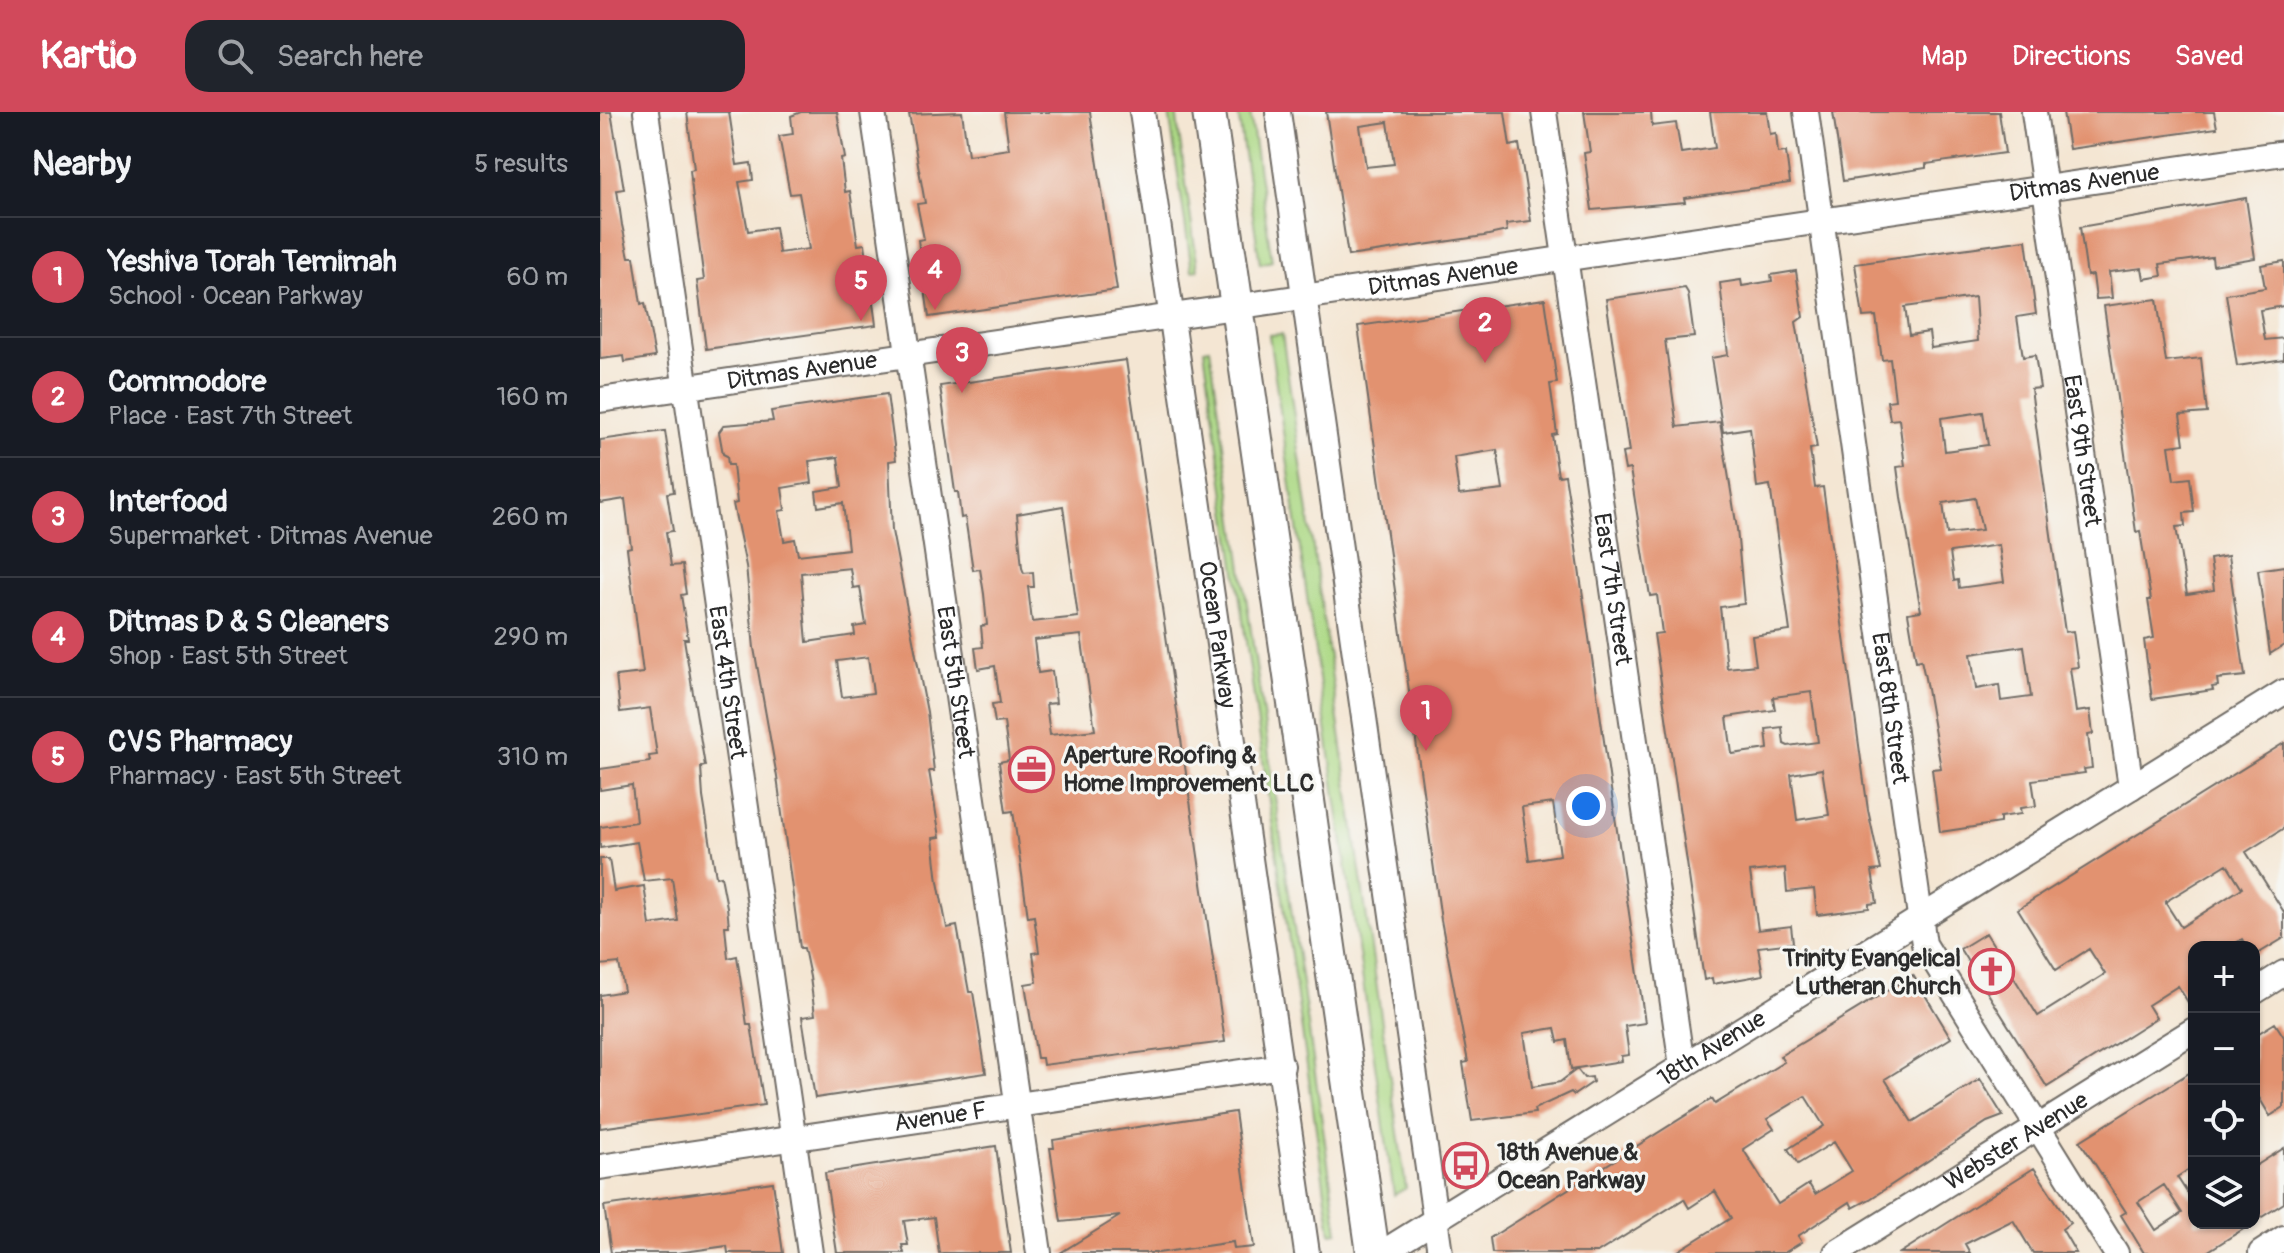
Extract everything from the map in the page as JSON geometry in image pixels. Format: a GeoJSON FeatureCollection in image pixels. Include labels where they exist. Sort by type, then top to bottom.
{"type":"FeatureCollection","features":[{"type":"Feature","properties":{"kind":"main road"},"geometry":{"type":"LineString","coordinates":[[1209,112],[1373,1253]]}},
{"type":"Feature","properties":{"kind":"street","name":"East 4th Street"},"geometry":{"type":"LineString","coordinates":[[646,112],[810,1253]]}},
{"type":"Feature","properties":{"kind":"street","name":"East 5th Street"},"geometry":{"type":"LineString","coordinates":[[873,112],[1039,1253]]}},
{"type":"Feature","properties":{"kind":"street","name":"Ocean Parkway"},"geometry":{"type":"LineString","coordinates":[[1142,112],[1307,1253]]}},
{"type":"Feature","properties":{"kind":"street"},"geometry":{"type":"LineString","coordinates":[[1278,112],[1440,1253]]}},
{"type":"Feature","properties":{"kind":"street","name":"East 7th Street"},"geometry":{"type":"LineString","coordinates":[[1544,112],[1682,1066]]}},
{"type":"Feature","properties":{"kind":"street","name":"East 8th Street"},"geometry":{"type":"LineString","coordinates":[[1806,112],[1924,944],[2116,1253]]}},
{"type":"Feature","properties":{"kind":"street","name":"East 9th Street"},"geometry":{"type":"LineString","coordinates":[[2034,112],[2131,787]]}},
{"type":"Feature","properties":{"kind":"street","name":"Ditmas Avenue"},"geometry":{"type":"LineString","coordinates":[[600,400],[1564,256],[2284,153]]}},
{"type":"Feature","properties":{"kind":"street","name":"18th Avenue"},"geometry":{"type":"LineString","coordinates":[[1382,1253],[2284,692]]}},
{"type":"Feature","properties":{"kind":"street"},"geometry":{"type":"LineString","coordinates":[[2260,988],[2284,973]]}},
{"type":"Feature","properties":{"kind":"street","name":"Webster Avenue"},"geometry":{"type":"LineString","coordinates":[[1836,1253],[2188,1034]]}},
{"type":"Feature","properties":{"kind":"street","name":"Avenue F"},"geometry":{"type":"LineString","coordinates":[[600,1167],[1282,1066]]}},
{"type":"Feature","properties":{"kind":"street"},"geometry":{"type":"LineString","coordinates":[[2261,1253],[2284,1238]]}},
{"type":"Feature","properties":{"kind":"green space"},"geometry":{"type":"Polygon","coordinates":[[[1169,112],[1176,112],[1198,270],[1192,271],[1169,112]]]}},
{"type":"Feature","properties":{"kind":"green space"},"geometry":{"type":"Polygon","coordinates":[[[1238,112],[1250,112],[1272,261],[1260,264],[1238,112]]]}},
{"type":"Feature","properties":{"kind":"green space"},"geometry":{"type":"Polygon","coordinates":[[[1282,334],[1406,1188],[1394,1195],[1269,335],[1282,334]]]}},
{"type":"Feature","properties":{"kind":"green space"},"geometry":{"type":"Polygon","coordinates":[[[1210,348],[1338,1232],[1331,1233],[1204,349],[1210,348]]]}},
{"type":"Feature","properties":{"kind":"building"},"geometry":{"type":"Polygon","coordinates":[[[600,112],[611,112],[624,189],[617,190],[622,225],[629,257],[634,257],[641,304],[645,303],[655,357],[625,362],[624,356],[600,359],[600,112]]]}},
{"type":"Feature","properties":{"kind":"building"},"geometry":{"type":"Polygon","coordinates":[[[687,112],[729,112],[737,165],[751,163],[753,180],[739,182],[748,231],[775,227],[779,253],[809,249],[799,193],[790,194],[779,136],[793,134],[791,116],[801,112],[837,112],[845,158],[841,159],[845,192],[850,191],[858,245],[865,244],[876,325],[706,349],[697,281],[704,280],[690,170],[694,169],[687,112]]]}},
{"type":"Feature","properties":{"kind":"building"},"geometry":{"type":"Polygon","coordinates":[[[962,112],[968,155],[1009,149],[1004,112],[1090,112],[1117,290],[929,317],[918,240],[924,239],[917,204],[925,203],[909,114],[962,112]]]}},
{"type":"Feature","properties":{"kind":"building"},"geometry":{"type":"Polygon","coordinates":[[[1326,112],[1505,112],[1510,146],[1519,144],[1531,221],[1506,224],[1507,231],[1484,236],[1348,256],[1326,112]],[[1388,122],[1360,126],[1366,167],[1394,164],[1388,122]]]}},
{"type":"Feature","properties":{"kind":"building"},"geometry":{"type":"Polygon","coordinates":[[[1584,112],[1651,112],[1652,126],[1676,123],[1681,153],[1715,148],[1710,112],[1767,112],[1770,134],[1776,133],[1778,153],[1786,152],[1790,183],[1684,198],[1685,202],[1592,210],[1584,153],[1590,152],[1584,112]]]}},
{"type":"Feature","properties":{"kind":"building"},"geometry":{"type":"Polygon","coordinates":[[[1833,112],[1999,112],[2005,153],[1926,164],[1926,168],[1843,181],[1833,112]]]}},
{"type":"Feature","properties":{"kind":"building"},"geometry":{"type":"Polygon","coordinates":[[[2063,112],[2214,112],[2217,128],[2069,149],[2063,112]]]}},
{"type":"Feature","properties":{"kind":"building"},"geometry":{"type":"Polygon","coordinates":[[[2246,198],[2255,258],[2213,265],[2212,257],[2160,264],[2162,276],[2144,279],[2142,268],[2109,272],[2112,298],[2096,299],[2093,275],[2087,276],[2080,227],[2246,198]]]}},
{"type":"Feature","properties":{"kind":"building"},"geometry":{"type":"Polygon","coordinates":[[[2026,240],[2036,314],[2017,317],[2023,357],[2035,355],[2040,388],[2031,389],[2052,542],[2065,632],[2073,631],[2078,667],[2070,668],[2076,712],[2090,710],[2093,734],[2088,735],[2092,768],[2084,769],[2085,773],[2032,780],[2036,806],[2020,808],[2021,814],[2000,817],[2000,823],[1940,832],[1932,769],[1941,768],[1925,678],[1921,660],[1916,661],[1908,613],[1921,611],[1897,467],[1905,466],[1899,419],[1890,420],[1887,401],[1895,400],[1890,359],[1882,360],[1876,316],[1863,317],[1855,264],[2026,240]],[[1975,297],[1905,307],[1909,335],[1929,332],[1931,348],[1978,341],[1975,297]],[[1983,412],[1941,418],[1945,451],[1988,445],[1983,412]],[[1975,498],[1943,503],[1947,534],[1982,530],[1975,498]],[[1999,545],[1950,552],[1954,581],[1958,580],[1959,588],[2004,582],[1999,545]],[[2024,646],[1971,654],[1976,689],[1999,685],[2001,701],[2031,697],[2024,646]]]}},
{"type":"Feature","properties":{"kind":"building"},"geometry":{"type":"Polygon","coordinates":[[[2284,261],[2284,306],[2260,310],[2265,340],[2284,338],[2284,359],[2237,366],[2226,294],[2265,288],[2261,265],[2284,261]]]}},
{"type":"Feature","properties":{"kind":"building"},"geometry":{"type":"Polygon","coordinates":[[[1796,271],[1803,317],[1796,322],[1817,448],[1810,449],[1815,488],[1823,487],[1868,810],[1881,870],[1872,871],[1877,903],[1869,904],[1869,908],[1817,915],[1814,889],[1787,892],[1785,868],[1750,872],[1758,930],[1791,926],[1793,943],[1758,947],[1763,975],[1713,984],[1712,978],[1704,980],[1654,634],[1662,633],[1657,595],[1650,596],[1630,469],[1625,470],[1622,453],[1629,452],[1606,299],[1685,288],[1688,293],[1694,337],[1665,340],[1677,427],[1720,422],[1737,529],[1744,604],[1720,607],[1727,668],[1756,665],[1752,636],[1790,631],[1770,485],[1757,487],[1750,428],[1723,432],[1711,358],[1728,355],[1720,283],[1741,280],[1742,286],[1772,281],[1771,275],[1796,271]],[[1811,692],[1773,697],[1775,710],[1727,717],[1732,754],[1768,749],[1766,729],[1782,727],[1784,744],[1788,746],[1818,742],[1811,692]],[[1822,769],[1791,774],[1797,820],[1829,815],[1822,769]]]}},
{"type":"Feature","properties":{"kind":"building"},"geometry":{"type":"Polygon","coordinates":[[[1545,299],[1557,383],[1550,384],[1557,434],[1552,435],[1558,476],[1565,475],[1569,500],[1645,1023],[1625,1026],[1629,1055],[1621,1056],[1622,1061],[1571,1069],[1567,1040],[1558,1042],[1555,1028],[1524,1033],[1532,1087],[1560,1082],[1577,1069],[1584,1078],[1592,1077],[1593,1082],[1574,1095],[1571,1092],[1534,1109],[1535,1113],[1472,1121],[1463,1063],[1468,1062],[1441,920],[1358,326],[1545,299]],[[1497,450],[1454,457],[1459,495],[1503,490],[1497,450]],[[1553,803],[1522,807],[1529,860],[1560,855],[1553,803]]]}},
{"type":"Feature","properties":{"kind":"building"},"geometry":{"type":"Polygon","coordinates":[[[2157,299],[2166,362],[2201,358],[2207,413],[2180,415],[2184,444],[2169,446],[2174,480],[2190,478],[2194,512],[2184,513],[2185,526],[2176,527],[2187,594],[2214,590],[2210,559],[2228,556],[2245,676],[2217,679],[2218,686],[2212,687],[2213,690],[2152,699],[2144,640],[2154,638],[2148,600],[2151,600],[2140,531],[2136,532],[2104,306],[2157,299]]]}},
{"type":"Feature","properties":{"kind":"building"},"geometry":{"type":"Polygon","coordinates":[[[1126,360],[1225,1042],[1043,1065],[1042,1058],[1037,1058],[1025,984],[1037,982],[1033,953],[1039,952],[1034,916],[1028,917],[1013,811],[1006,812],[999,762],[1009,760],[1004,722],[995,723],[992,704],[1000,703],[995,666],[978,669],[975,648],[983,647],[981,626],[987,625],[984,594],[980,569],[973,570],[965,517],[961,518],[958,492],[955,492],[940,386],[1126,360]],[[1063,506],[1017,514],[1022,568],[1024,573],[1033,572],[1034,587],[1028,587],[1032,622],[1078,617],[1063,506]],[[1081,635],[1034,640],[1038,673],[1052,671],[1056,703],[1046,704],[1050,735],[1095,730],[1081,635]]]}},
{"type":"Feature","properties":{"kind":"building"},"geometry":{"type":"Polygon","coordinates":[[[887,394],[896,460],[889,461],[892,531],[927,712],[934,771],[929,771],[940,837],[933,838],[938,882],[947,928],[957,926],[969,992],[973,992],[986,1073],[815,1098],[802,1017],[815,1015],[810,977],[804,948],[800,948],[777,777],[754,648],[746,566],[733,504],[737,503],[733,465],[728,465],[727,456],[723,454],[719,432],[724,425],[773,421],[771,411],[887,394]],[[838,457],[809,461],[812,483],[782,488],[785,510],[779,511],[784,541],[795,539],[798,555],[848,549],[843,503],[818,507],[816,491],[842,487],[838,457]],[[850,568],[801,573],[807,642],[855,635],[854,627],[866,625],[860,587],[853,588],[850,568]],[[868,657],[837,661],[842,697],[873,693],[868,657]]]}},
{"type":"Feature","properties":{"kind":"building"},"geometry":{"type":"Polygon","coordinates":[[[665,431],[674,492],[667,493],[673,531],[666,532],[671,566],[682,565],[686,594],[681,595],[688,639],[684,639],[705,766],[701,767],[703,797],[716,877],[721,876],[727,907],[728,958],[737,956],[747,1025],[751,1025],[764,1105],[600,1128],[600,995],[624,991],[619,963],[600,965],[600,859],[609,859],[614,891],[644,886],[650,925],[678,921],[672,878],[644,881],[637,842],[600,848],[600,827],[636,822],[632,785],[600,790],[600,769],[650,762],[649,756],[657,755],[650,708],[620,712],[616,676],[643,673],[627,548],[631,547],[625,499],[600,503],[600,440],[665,431]]]}},
{"type":"Feature","properties":{"kind":"building"},"geometry":{"type":"Polygon","coordinates":[[[2284,566],[2284,645],[2270,654],[2258,570],[2284,566]]]}},
{"type":"Feature","properties":{"kind":"building"},"geometry":{"type":"Polygon","coordinates":[[[2284,743],[2284,828],[2246,852],[2284,912],[2284,938],[2260,952],[2260,941],[2188,941],[2188,1002],[2178,986],[2148,1005],[2156,1018],[2047,1087],[1960,949],[1986,933],[2038,1016],[2105,974],[2089,949],[2056,970],[2018,909],[2284,743]],[[2227,864],[2165,902],[2181,927],[2242,888],[2227,864]]]}},
{"type":"Feature","properties":{"kind":"building"},"geometry":{"type":"Polygon","coordinates":[[[1913,975],[1951,1038],[1885,1079],[1912,1122],[1980,1079],[2003,1116],[1987,1122],[1870,1199],[1853,1208],[1850,1202],[1798,1236],[1802,1242],[1784,1253],[1675,1253],[1731,1218],[1715,1191],[1689,1208],[1684,1199],[1597,1253],[1492,1253],[1490,1238],[1712,1099],[1715,1104],[1784,1062],[1780,1056],[1913,975]],[[1805,1096],[1767,1119],[1774,1129],[1743,1149],[1778,1204],[1809,1184],[1815,1194],[1852,1171],[1834,1142],[1798,1164],[1788,1149],[1824,1126],[1805,1096]]]}},
{"type":"Feature","properties":{"kind":"building"},"geometry":{"type":"Polygon","coordinates":[[[2275,1023],[2284,1037],[2284,1107],[2270,1116],[2260,1099],[2260,1032],[2275,1023]]]}},
{"type":"Feature","properties":{"kind":"building"},"geometry":{"type":"Polygon","coordinates":[[[2188,1074],[2188,1170],[2177,1177],[2188,1194],[2188,1229],[2243,1229],[2205,1253],[2144,1253],[2121,1215],[2126,1212],[2080,1141],[2188,1074]],[[2164,1185],[2138,1202],[2156,1230],[2182,1213],[2164,1185]]]}},
{"type":"Feature","properties":{"kind":"building"},"geometry":{"type":"Polygon","coordinates":[[[1235,1112],[1254,1247],[1234,1249],[1233,1242],[1158,1253],[1060,1253],[1120,1216],[1061,1222],[1050,1148],[1054,1148],[1053,1140],[1235,1112]]]}},
{"type":"Feature","properties":{"kind":"building"},"geometry":{"type":"Polygon","coordinates":[[[996,1146],[1011,1253],[939,1253],[934,1217],[904,1221],[908,1245],[902,1245],[904,1253],[837,1253],[825,1173],[996,1146]]]}},
{"type":"Feature","properties":{"kind":"building"},"geometry":{"type":"Polygon","coordinates":[[[2284,1148],[2284,1203],[2260,1218],[2260,1163],[2284,1148]]]}},
{"type":"Feature","properties":{"kind":"building"},"geometry":{"type":"Polygon","coordinates":[[[2034,1168],[2070,1223],[2062,1229],[2076,1253],[2033,1253],[2013,1220],[1965,1244],[1970,1253],[1900,1253],[2034,1168]]]}},
{"type":"Feature","properties":{"kind":"building"},"geometry":{"type":"Polygon","coordinates":[[[773,1182],[783,1253],[728,1253],[727,1246],[677,1253],[611,1253],[604,1206],[773,1182]]]}},
{"type":"Feature","properties":{"kind":"place","name":"Ditmas D & S Cleaners"},"geometry":{"type":"Point","coordinates":[935,310]}},
{"type":"Feature","properties":{"kind":"place","name":"CVS Pharmacy"},"geometry":{"type":"Point","coordinates":[861,321]}},
{"type":"Feature","properties":{"kind":"place","name":"Commodore"},"geometry":{"type":"Point","coordinates":[1485,363]}},
{"type":"Feature","properties":{"kind":"place","name":"Interfood"},"geometry":{"type":"Point","coordinates":[962,393]}},
{"type":"Feature","properties":{"kind":"place","name":"Yeshiva Torah Temimah"},"geometry":{"type":"Point","coordinates":[1426,751]}},
{"type":"Feature","properties":{"kind":"place","name":"Aperture Roofing & Home Improvement LLC"},"geometry":{"type":"Point","coordinates":[1032,769]}},
{"type":"Feature","properties":{"kind":"place","name":"Trinity Evangelical Lutheran Church"},"geometry":{"type":"Point","coordinates":[1992,972]}},
{"type":"Feature","properties":{"kind":"place","name":"18th Avenue & Ocean Parkway"},"geometry":{"type":"Point","coordinates":[1466,1166]}}]}
